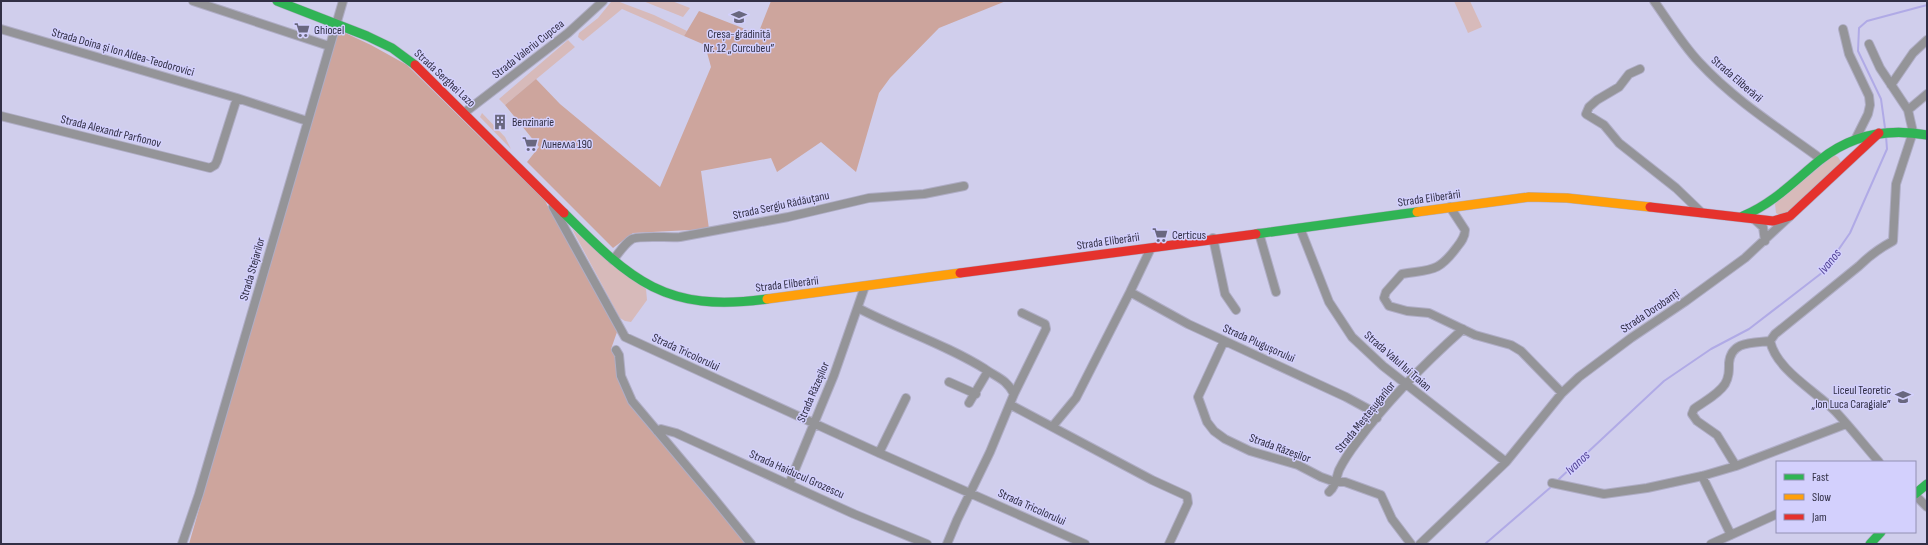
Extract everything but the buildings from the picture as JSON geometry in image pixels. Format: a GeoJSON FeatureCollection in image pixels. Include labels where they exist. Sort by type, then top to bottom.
{"type":"FeatureCollection","features":[{"type":"Feature","properties":{"kind":"street"},"geometry":{"type":"LineString","coordinates":[[193,1],[329,46]]}},
{"type":"Feature","properties":{"kind":"street","name":"Strada Serghei Lazo"},"geometry":{"type":"LineString","coordinates":[[277,1],[392,48],[418,67],[515,162],[550,200]]}},
{"type":"Feature","properties":{"kind":"street","name":"Strada Stejarilor"},"geometry":{"type":"LineString","coordinates":[[182,544],[199,494],[343,1]]}},
{"type":"Feature","properties":{"kind":"street","name":"Strada Valeriu Cupcea"},"geometry":{"type":"LineString","coordinates":[[464,113],[568,34],[603,1]]}},
{"type":"Feature","properties":{"kind":"street","name":"Strada Eliberării"},"geometry":{"type":"LineString","coordinates":[[1654,1],[1685,46],[1718,80],[1769,121],[1821,158]]}},
{"type":"Feature","properties":{"kind":"street","name":"Strada Doina și Ion Aldea-Teodorovici"},"geometry":{"type":"LineString","coordinates":[[1,29],[237,98],[307,121]]}},
{"type":"Feature","properties":{"kind":"street"},"geometry":{"type":"LineString","coordinates":[[1843,29],[1849,54],[1869,96],[1870,105],[1868,114],[1856,138]]}},
{"type":"Feature","properties":{"kind":"street"},"geometry":{"type":"LineString","coordinates":[[1891,85],[1913,53],[1927,40]]}},
{"type":"Feature","properties":{"kind":"street"},"geometry":{"type":"LineString","coordinates":[[1869,44],[1880,68],[1908,110],[1913,132],[1896,184],[1893,241],[1869,256],[1859,266],[1774,334],[1770,341],[1772,349],[1790,372],[1836,412],[1878,461]]}},
{"type":"Feature","properties":{"kind":"street"},"geometry":{"type":"LineString","coordinates":[[1640,69],[1629,74],[1619,87],[1597,100],[1589,107],[1586,114],[1604,125],[1619,144],[1676,188],[1703,214]]}},
{"type":"Feature","properties":{"kind":"street"},"geometry":{"type":"LineString","coordinates":[[1908,110],[1927,94]]}},
{"type":"Feature","properties":{"kind":"street","name":"Strada Alexandr Parfionov"},"geometry":{"type":"LineString","coordinates":[[1,116],[210,168],[215,165],[237,98]]}},
{"type":"Feature","properties":{"kind":"street"},"geometry":{"type":"LineString","coordinates":[[1879,133],[1913,132],[1927,135]]}},
{"type":"Feature","properties":{"kind":"street","name":"Strada Eliberării"},"geometry":{"type":"LineString","coordinates":[[1740,217],[1770,204],[1821,158],[1834,150],[1856,138],[1879,133]]}},
{"type":"Feature","properties":{"kind":"street","name":"Strada Dorobanți"},"geometry":{"type":"LineString","coordinates":[[1420,544],[1480,489],[1506,462],[1562,393],[1580,377],[1631,338],[1707,286],[1765,241],[1790,216],[1845,167],[1879,133]]}},
{"type":"Feature","properties":{"kind":"street"},"geometry":{"type":"LineString","coordinates":[[1834,150],[1843,159],[1845,167]]}},
{"type":"Feature","properties":{"kind":"street","name":"Strada Sergiu Rădăuțanu"},"geometry":{"type":"LineString","coordinates":[[613,260],[633,239],[640,237],[680,237],[788,217],[869,198],[924,194],[964,186]]}},
{"type":"Feature","properties":{"kind":"street","name":"Strada Eliberării"},"geometry":{"type":"LineString","coordinates":[[550,200],[613,260],[632,275],[657,290],[684,298],[730,302],[758,300],[1151,248],[1213,238],[1544,196],[1773,221],[1790,216]]}},
{"type":"Feature","properties":{"kind":"street","name":"Strada Tricolorului"},"geometry":{"type":"LineString","coordinates":[[550,200],[625,337],[879,453],[1085,544]]}},
{"type":"Feature","properties":{"kind":"street"},"geometry":{"type":"LineString","coordinates":[[1770,204],[1771,211],[1779,220]]}},
{"type":"Feature","properties":{"kind":"street"},"geometry":{"type":"LineString","coordinates":[[1450,207],[1465,230],[1461,240],[1452,253],[1435,269],[1402,274],[1386,292],[1384,298],[1389,306],[1407,311],[1429,313],[1475,335],[1511,345],[1521,351],[1562,393]]}},
{"type":"Feature","properties":{"kind":"street"},"geometry":{"type":"LineString","coordinates":[[1754,219],[1763,227],[1765,241]]}},
{"type":"Feature","properties":{"kind":"street","name":"Strada Valul lui Traian"},"geometry":{"type":"LineString","coordinates":[[1300,228],[1329,302],[1340,321],[1362,348],[1406,385],[1506,462]]}},
{"type":"Feature","properties":{"kind":"street"},"geometry":{"type":"LineString","coordinates":[[1259,232],[1276,292]]}},
{"type":"Feature","properties":{"kind":"street"},"geometry":{"type":"LineString","coordinates":[[1213,238],[1226,294],[1236,310]]}},
{"type":"Feature","properties":{"kind":"street"},"geometry":{"type":"LineString","coordinates":[[1052,427],[1076,398],[1151,248]]}},
{"type":"Feature","properties":{"kind":"street","name":"Strada Răzeșilor"},"geometry":{"type":"LineString","coordinates":[[789,484],[813,422],[834,375],[865,286]]}},
{"type":"Feature","properties":{"kind":"street","name":"Strada Plugușorului"},"geometry":{"type":"LineString","coordinates":[[1130,292],[1188,324],[1346,397],[1370,410],[1377,418]]}},
{"type":"Feature","properties":{"kind":"street"},"geometry":{"type":"LineString","coordinates":[[858,308],[940,344],[1003,379],[1014,394]]}},
{"type":"Feature","properties":{"kind":"street"},"geometry":{"type":"LineString","coordinates":[[947,544],[969,493],[1011,405],[1014,394],[1047,326],[1022,313]]}},
{"type":"Feature","properties":{"kind":"street","name":"Strada Meșteșugarilor"},"geometry":{"type":"LineString","coordinates":[[1329,492],[1334,488],[1335,482],[1346,457],[1377,418],[1406,385],[1463,329]]}},
{"type":"Feature","properties":{"kind":"street","name":"Strada Răzeșilor"},"geometry":{"type":"LineString","coordinates":[[1224,341],[1198,397],[1207,422],[1214,431],[1238,446],[1298,465],[1320,477],[1335,482],[1345,482],[1381,495],[1392,519],[1411,544]]}},
{"type":"Feature","properties":{"kind":"street"},"geometry":{"type":"LineString","coordinates":[[1736,466],[1717,435],[1697,421],[1692,414],[1694,409],[1724,386],[1729,376],[1731,355],[1734,349],[1744,344],[1770,341]]}},
{"type":"Feature","properties":{"kind":"street"},"geometry":{"type":"LineString","coordinates":[[616,350],[619,355],[621,376],[632,401],[751,544]]}},
{"type":"Feature","properties":{"kind":"street"},"geometry":{"type":"LineString","coordinates":[[969,403],[976,394],[988,372]]}},
{"type":"Feature","properties":{"kind":"street"},"geometry":{"type":"LineString","coordinates":[[949,382],[976,394]]}},
{"type":"Feature","properties":{"kind":"street"},"geometry":{"type":"LineString","coordinates":[[879,453],[906,398]]}},
{"type":"Feature","properties":{"kind":"street"},"geometry":{"type":"LineString","coordinates":[[1011,405],[1188,498],[1188,503],[1169,544]]}},
{"type":"Feature","properties":{"kind":"street"},"geometry":{"type":"LineString","coordinates":[[1552,483],[1604,494],[1647,488],[1702,476],[1736,466],[1846,424]]}},
{"type":"Feature","properties":{"kind":"street","name":"Strada Haiducul Grozescu"},"geometry":{"type":"LineString","coordinates":[[657,431],[661,429],[676,433],[927,544]]}},
{"type":"Feature","properties":{"kind":"street"},"geometry":{"type":"LineString","coordinates":[[1702,476],[1731,535]]}},
{"type":"Feature","properties":{"kind":"street"},"geometry":{"type":"LineString","coordinates":[[1916,494],[1927,484]]}},
{"type":"Feature","properties":{"kind":"street"},"geometry":{"type":"LineString","coordinates":[[1916,496],[1927,507]]}},
{"type":"Feature","properties":{"kind":"street"},"geometry":{"type":"LineString","coordinates":[[1711,544],[1776,514]]}},
{"type":"Feature","properties":{"kind":"street"},"geometry":{"type":"LineString","coordinates":[[1870,544],[1880,533]]}},
{"type":"Feature","properties":{"kind":"shaded area"},"geometry":{"type":"Polygon","coordinates":[[[617,1],[654,15],[687,31],[684,36],[622,9],[583,41],[578,37],[579,33],[598,18],[611,2],[617,1]]]}},
{"type":"Feature","properties":{"kind":"shaded area"},"geometry":{"type":"Polygon","coordinates":[[[643,1],[672,1],[690,8],[683,17],[643,1]]]}},
{"type":"Feature","properties":{"kind":"shaded area"},"geometry":{"type":"Polygon","coordinates":[[[771,1],[1006,1],[939,28],[890,78],[879,93],[856,172],[821,142],[777,172],[771,158],[701,171],[709,229],[633,233],[613,248],[527,162],[539,147],[505,105],[536,79],[560,104],[660,187],[711,67],[705,45],[684,36],[699,11],[758,34],[771,1]]]}},
{"type":"Feature","properties":{"kind":"shaded area"},"geometry":{"type":"Polygon","coordinates":[[[1454,1],[1470,1],[1482,27],[1468,33],[1454,1]]]}},
{"type":"Feature","properties":{"kind":"shaded area"},"geometry":{"type":"Polygon","coordinates":[[[341,31],[371,45],[407,65],[545,201],[617,332],[611,349],[616,359],[619,379],[747,544],[189,544],[336,34],[341,31]]]}},
{"type":"Feature","properties":{"kind":"shaded area"},"geometry":{"type":"Polygon","coordinates":[[[568,40],[575,47],[505,105],[499,99],[568,40]]]}},
{"type":"Feature","properties":{"kind":"shaded area"},"geometry":{"type":"Polygon","coordinates":[[[482,113],[505,137],[511,149],[480,117],[482,113]]]}},
{"type":"Feature","properties":{"kind":"shaded area"},"geometry":{"type":"Polygon","coordinates":[[[1834,155],[1838,157],[1841,162],[1785,215],[1779,215],[1776,213],[1775,204],[1834,155]]]}},
{"type":"Feature","properties":{"kind":"shaded area"},"geometry":{"type":"Polygon","coordinates":[[[572,229],[646,289],[647,300],[631,322],[620,318],[572,229]]]}},
{"type":"Feature","properties":{"kind":"waterway","name":"Ivanos"},"geometry":{"type":"LineString","coordinates":[[1885,128],[1881,99],[1858,51],[1859,28],[1867,21],[1927,5]]}},
{"type":"Feature","properties":{"kind":"waterway","name":"Ivanos"},"geometry":{"type":"LineString","coordinates":[[1558,480],[1664,381],[1711,349],[1749,329],[1823,272],[1850,233],[1887,149],[1886,136]]}},
{"type":"Feature","properties":{"kind":"waterway","name":"Ivanos"},"geometry":{"type":"LineString","coordinates":[[1485,544],[1551,487]]}},
{"type":"Feature","properties":{"kind":"traffic: fast"},"geometry":{"type":"LineString","coordinates":[[277,1],[367,36],[392,48],[415,65]]}},
{"type":"Feature","properties":{"kind":"traffic: fast"},"geometry":{"type":"LineString","coordinates":[[1743,216],[1774,198],[1832,151],[1857,139],[1884,133],[1898,132],[1927,135]]}},
{"type":"Feature","properties":{"kind":"traffic: fast"},"geometry":{"type":"LineString","coordinates":[[1256,234],[1417,212]]}},
{"type":"Feature","properties":{"kind":"traffic: fast"},"geometry":{"type":"LineString","coordinates":[[564,213],[610,257],[631,274],[653,287],[676,296],[702,301],[732,302],[767,299]]}},
{"type":"Feature","properties":{"kind":"traffic: fast"},"geometry":{"type":"LineString","coordinates":[[1916,493],[1927,484]]}},
{"type":"Feature","properties":{"kind":"traffic: fast"},"geometry":{"type":"LineString","coordinates":[[1870,544],[1880,533]]}},
{"type":"Feature","properties":{"kind":"traffic: slow"},"geometry":{"type":"LineString","coordinates":[[1417,212],[1529,197],[1567,198],[1650,207]]}},
{"type":"Feature","properties":{"kind":"traffic: slow"},"geometry":{"type":"LineString","coordinates":[[767,299],[960,273]]}},
{"type":"Feature","properties":{"kind":"traffic: jam"},"geometry":{"type":"LineString","coordinates":[[415,65],[564,213]]}},
{"type":"Feature","properties":{"kind":"traffic: jam"},"geometry":{"type":"LineString","coordinates":[[1650,207],[1773,221],[1790,216],[1879,133]]}},
{"type":"Feature","properties":{"kind":"traffic: jam"},"geometry":{"type":"LineString","coordinates":[[960,273],[1256,234]]}},
{"type":"Feature","properties":{"kind":"place","name":"Creșa-grădiniță Nr. 12 „Curcubeu”"},"geometry":{"type":"Point","coordinates":[739,17]}},
{"type":"Feature","properties":{"kind":"place","name":"Ghiocel"},"geometry":{"type":"Point","coordinates":[302,30]}},
{"type":"Feature","properties":{"kind":"place","name":"Benzinarie"},"geometry":{"type":"Point","coordinates":[500,122]}},
{"type":"Feature","properties":{"kind":"place","name":"Линелла 190"},"geometry":{"type":"Point","coordinates":[530,144]}},
{"type":"Feature","properties":{"kind":"place","name":"Certicus"},"geometry":{"type":"Point","coordinates":[1160,235]}},
{"type":"Feature","properties":{"kind":"place","name":"Liceul Teoretic „Ion Luca Caragiale”"},"geometry":{"type":"Point","coordinates":[1903,397]}}]}
